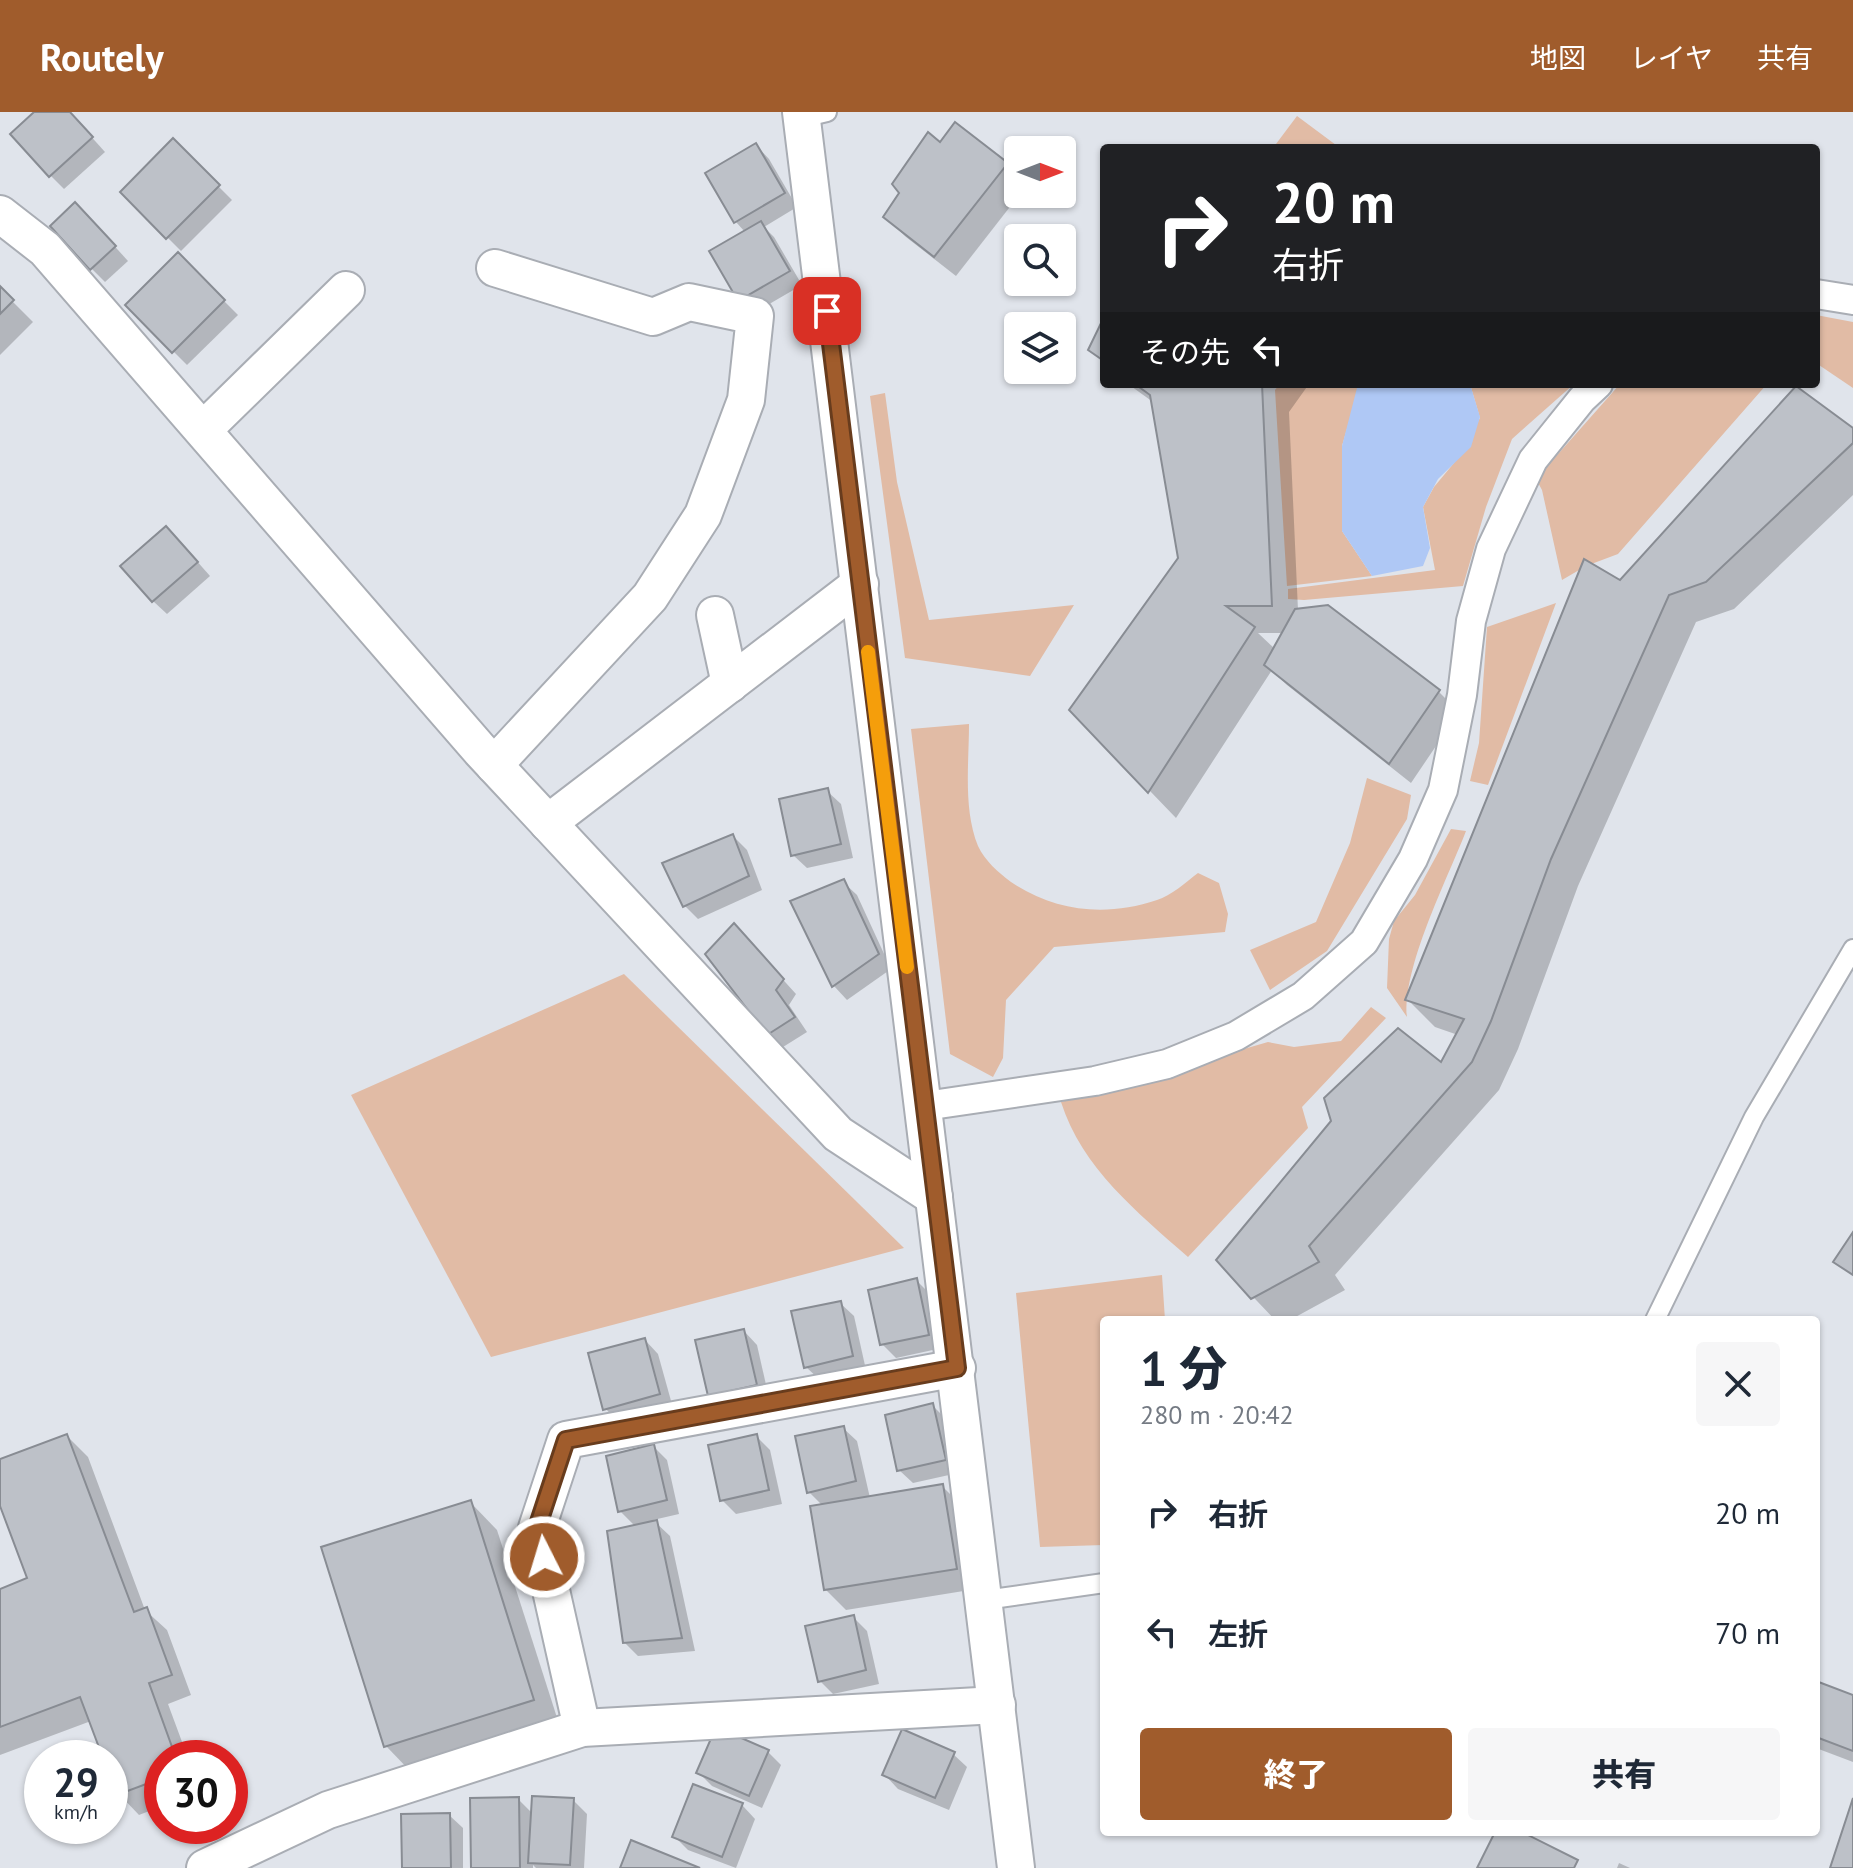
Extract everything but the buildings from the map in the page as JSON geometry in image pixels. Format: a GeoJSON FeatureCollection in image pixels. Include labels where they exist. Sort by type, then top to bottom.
{"type":"FeatureCollection","features":[{"type":"Feature","properties":{"kind":"street"},"geometry":{"type":"LineString","coordinates":[[810,114],[860,584],[1016,1868]]}},
{"type":"Feature","properties":{"kind":"street"},"geometry":{"type":"LineString","coordinates":[[0,214],[45,249],[494,765],[838,1134],[934,1197]]}},
{"type":"Feature","properties":{"kind":"street"},"geometry":{"type":"LineString","coordinates":[[494,765],[650,597],[703,515],[746,400],[755,316],[689,302],[653,317],[495,268]]}},
{"type":"Feature","properties":{"kind":"street"},"geometry":{"type":"LineString","coordinates":[[203,430],[346,290]]}},
{"type":"Feature","properties":{"kind":"street"},"geometry":{"type":"LineString","coordinates":[[1820,295],[1853,300]]}},
{"type":"Feature","properties":{"kind":"street"},"geometry":{"type":"LineString","coordinates":[[925,1106],[1095,1081],[1167,1064],[1236,1036],[1303,996],[1364,942],[1413,859],[1443,790],[1462,695],[1471,621],[1491,549],[1533,460],[1594,388]]}},
{"type":"Feature","properties":{"kind":"street"},"geometry":{"type":"LineString","coordinates":[[548,823],[860,584]]}},
{"type":"Feature","properties":{"kind":"street"},"geometry":{"type":"LineString","coordinates":[[715,615],[730,684]]}},
{"type":"Feature","properties":{"kind":"street"},"geometry":{"type":"LineString","coordinates":[[582,1728],[537,1528],[566,1440],[957,1368]]}},
{"type":"Feature","properties":{"kind":"street"},"geometry":{"type":"LineString","coordinates":[[205,1868],[328,1810],[582,1728],[997,1705]]}},
{"type":"Feature","properties":{"kind":"lane"},"geometry":{"type":"LineString","coordinates":[[1657,1316],[1754,1117],[1853,949]]}},
{"type":"Feature","properties":{"kind":"lane"},"geometry":{"type":"LineString","coordinates":[[985,1600],[1100,1584]]}},
{"type":"Feature","properties":{"kind":"shaded area"},"geometry":{"type":"Polygon","coordinates":[[[1297,116],[1335,144],[1276,144],[1297,116]]]}},
{"type":"Feature","properties":{"kind":"shaded area"},"geometry":{"type":"Polygon","coordinates":[[[1820,316],[1853,322],[1853,388],[1820,366],[1820,316]]]}},
{"type":"Feature","properties":{"kind":"shaded area"},"geometry":{"type":"Polygon","coordinates":[[[1359,388],[1342,446],[1342,531],[1372,576],[1287,586],[1275,390],[1359,388]]]}},
{"type":"Feature","properties":{"kind":"shaded area"},"geometry":{"type":"Polygon","coordinates":[[[1471,388],[1569,388],[1512,439],[1486,507],[1463,586],[1288,599],[1288,589],[1435,570],[1423,507],[1480,418],[1471,388]]]}},
{"type":"Feature","properties":{"kind":"shaded area"},"geometry":{"type":"Polygon","coordinates":[[[1616,388],[1763,388],[1618,554],[1586,566],[1562,580],[1542,490],[1536,479],[1616,388]]]}},
{"type":"Feature","properties":{"kind":"shaded area"},"geometry":{"type":"Polygon","coordinates":[[[885,393],[897,482],[929,620],[1074,605],[1030,676],[905,658],[870,396],[885,393]]]}},
{"type":"Feature","properties":{"kind":"shaded area"},"geometry":{"type":"Polygon","coordinates":[[[1556,603],[1488,785],[1470,781],[1479,743],[1487,627],[1556,603]]]}},
{"type":"Feature","properties":{"kind":"shaded area"},"geometry":{"type":"Polygon","coordinates":[[[969,724],[968,786],[973,832],[984,857],[1011,882],[1046,900],[1100,910],[1119,909],[1162,898],[1198,873],[1219,883],[1228,914],[1225,932],[1054,947],[1006,1000],[1003,1058],[993,1077],[950,1054],[911,729],[969,724]]]}},
{"type":"Feature","properties":{"kind":"shaded area"},"geometry":{"type":"Polygon","coordinates":[[[1367,778],[1411,795],[1407,819],[1327,951],[1270,990],[1250,950],[1316,922],[1350,843],[1367,778]]]}},
{"type":"Feature","properties":{"kind":"shaded area"},"geometry":{"type":"Polygon","coordinates":[[[1451,829],[1466,831],[1418,950],[1407,997],[1407,1017],[1387,988],[1389,939],[1394,921],[1415,895],[1451,829]]]}},
{"type":"Feature","properties":{"kind":"shaded area"},"geometry":{"type":"Polygon","coordinates":[[[624,974],[904,1248],[491,1357],[351,1095],[624,974]]]}},
{"type":"Feature","properties":{"kind":"shaded area"},"geometry":{"type":"Polygon","coordinates":[[[1371,1007],[1386,1018],[1302,1107],[1308,1128],[1188,1257],[1131,1206],[1097,1168],[1070,1126],[1061,1102],[1268,1042],[1294,1047],[1341,1041],[1371,1007]]]}},
{"type":"Feature","properties":{"kind":"shaded area"},"geometry":{"type":"Polygon","coordinates":[[[1162,1275],[1165,1316],[1100,1316],[1100,1545],[1040,1547],[1016,1293],[1162,1275]]]}},
{"type":"Feature","properties":{"kind":"water"},"geometry":{"type":"Polygon","coordinates":[[[1357,388],[1471,388],[1480,417],[1471,447],[1438,479],[1423,507],[1430,548],[1423,566],[1372,576],[1342,531],[1342,446],[1357,388]]]}},
{"type":"Feature","properties":{"kind":"slow traffic"},"geometry":{"type":"LineString","coordinates":[[868,652],[907,967]]}},
{"type":"Feature","properties":{"kind":"route"},"geometry":{"type":"LineString","coordinates":[[544,1557],[537,1528],[566,1440],[957,1368],[827,311]]}}]}
